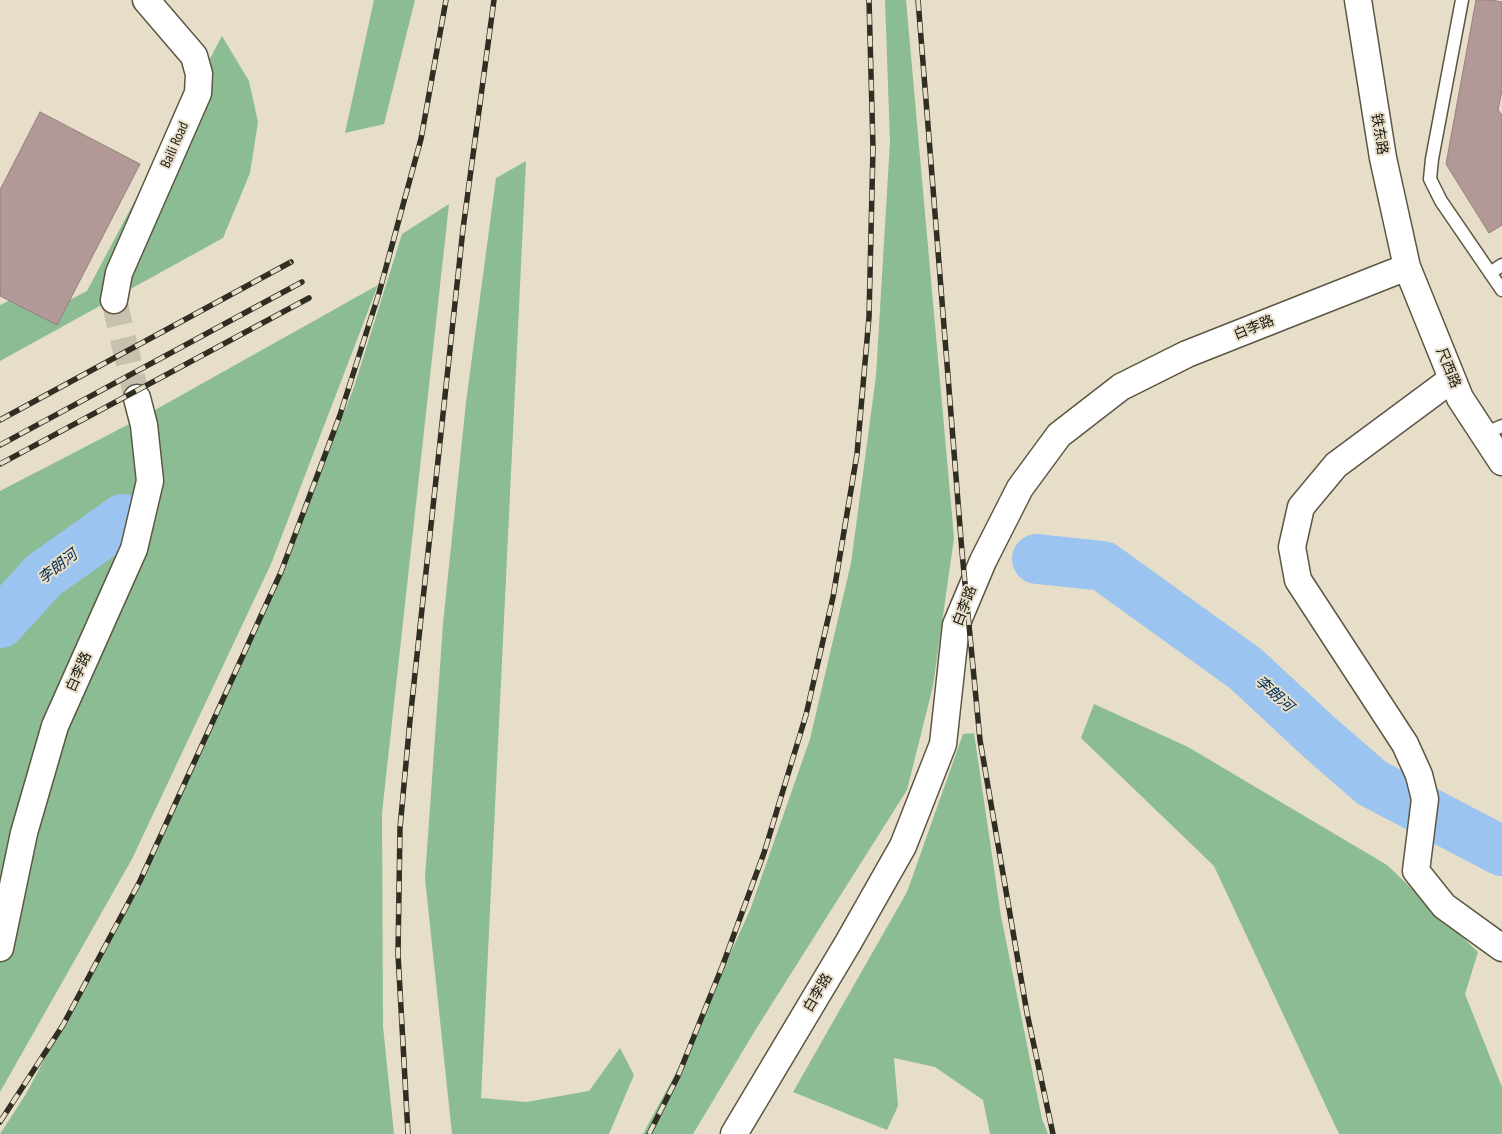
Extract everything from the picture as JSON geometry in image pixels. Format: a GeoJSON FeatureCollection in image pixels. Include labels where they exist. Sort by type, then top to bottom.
{"type":"FeatureCollection","features":[{"type":"Feature","properties":{"kind":"street","name":"Baili Road"},"geometry":{"type":"LineString","coordinates":[[114,300],[119,273],[198,92],[199,74],[194,56],[146,0]]}},
{"type":"Feature","properties":{"kind":"street","name":"铁东路"},"geometry":{"type":"LineString","coordinates":[[1358,0],[1383,158],[1407,267]]}},
{"type":"Feature","properties":{"kind":"street","name":"尺西路"},"geometry":{"type":"LineString","coordinates":[[1407,267],[1460,398],[1493,430],[1502,462]]}},
{"type":"Feature","properties":{"kind":"street","name":"白李路"},"geometry":{"type":"LineString","coordinates":[[734,1134],[848,943],[903,846],[943,744],[956,625],[983,561],[1020,488],[1059,435],[1121,387],[1187,354],[1407,267]]}},
{"type":"Feature","properties":{"kind":"street"},"geometry":{"type":"LineString","coordinates":[[1452,379],[1336,465],[1301,507],[1292,547],[1298,580],[1405,744],[1419,775],[1425,799],[1416,871],[1444,906],[1502,948]]}},
{"type":"Feature","properties":{"kind":"street","name":"白李路"},"geometry":{"type":"LineString","coordinates":[[0,948],[24,834],[55,726],[134,548],[150,481],[144,425],[137,398]]}},
{"type":"Feature","properties":{"kind":"lane"},"geometry":{"type":"LineString","coordinates":[[1462,0],[1432,159],[1430,179],[1441,202],[1502,290]]}},
{"type":"Feature","properties":{"kind":"lane"},"geometry":{"type":"LineString","coordinates":[[1490,273],[1502,266]]}},
{"type":"Feature","properties":{"kind":"green space"},"geometry":{"type":"Polygon","coordinates":[[[374,0],[415,0],[384,124],[345,133],[374,0]]]}},
{"type":"Feature","properties":{"kind":"green space"},"geometry":{"type":"Polygon","coordinates":[[[885,0],[906,0],[954,538],[933,686],[907,790],[756,1029],[693,1134],[643,1134],[679,1067],[750,910],[810,739],[851,563],[876,376],[890,142],[885,0]]]}},
{"type":"Feature","properties":{"kind":"green space"},"geometry":{"type":"Polygon","coordinates":[[[222,36],[249,81],[258,122],[250,173],[223,238],[0,361],[0,305],[25,293],[54,308],[87,291],[222,36]]]}},
{"type":"Feature","properties":{"kind":"green space"},"geometry":{"type":"Polygon","coordinates":[[[526,161],[481,1098],[526,1102],[589,1091],[620,1048],[634,1075],[609,1134],[452,1134],[425,878],[443,624],[466,402],[496,178],[526,161]]]}},
{"type":"Feature","properties":{"kind":"green space"},"geometry":{"type":"Polygon","coordinates":[[[449,204],[382,813],[383,1026],[394,1134],[0,1134],[26,1094],[150,859],[287,556],[353,390],[402,234],[449,204]]]}},
{"type":"Feature","properties":{"kind":"green space"},"geometry":{"type":"Polygon","coordinates":[[[378,285],[271,564],[132,859],[0,1092],[0,491],[137,420],[378,285]]]}},
{"type":"Feature","properties":{"kind":"green space"},"geometry":{"type":"Polygon","coordinates":[[[1094,704],[1188,747],[1387,865],[1478,952],[1465,994],[1502,1087],[1502,1134],[1339,1134],[1214,866],[1081,738],[1094,704]]]}},
{"type":"Feature","properties":{"kind":"green space"},"geometry":{"type":"Polygon","coordinates":[[[974,733],[1001,916],[1042,1119],[1048,1134],[990,1134],[983,1100],[935,1067],[894,1058],[898,1106],[887,1130],[793,1092],[907,892],[963,734],[974,733]]]}},
{"type":"Feature","properties":{"kind":"building"},"geometry":{"type":"Polygon","coordinates":[[[1476,0],[1502,2],[1502,90],[1498,110],[1502,115],[1502,225],[1489,233],[1446,164],[1476,0]]]}},
{"type":"Feature","properties":{"kind":"building"},"geometry":{"type":"Polygon","coordinates":[[[40,112],[140,164],[57,325],[0,296],[0,190],[40,112]]]}},
{"type":"Feature","properties":{"kind":"waterway","name":"李朗河"},"geometry":{"type":"LineString","coordinates":[[0,623],[44,575],[123,519]]}},
{"type":"Feature","properties":{"kind":"waterway","name":"李朗河"},"geometry":{"type":"LineString","coordinates":[[1037,559],[1103,566],[1246,669],[1372,783],[1502,851]]}},
{"type":"Feature","properties":{"kind":"tunnel"},"geometry":{"type":"LineString","coordinates":[[114,300],[137,398]]}},
{"type":"Feature","properties":{"kind":"railway"},"geometry":{"type":"LineString","coordinates":[[0,1122],[63,1025],[140,881],[281,572],[340,415],[379,293],[421,139],[446,0]]}},
{"type":"Feature","properties":{"kind":"railway"},"geometry":{"type":"LineString","coordinates":[[408,1134],[398,954],[400,828],[463,229],[494,0]]}},
{"type":"Feature","properties":{"kind":"railway"},"geometry":{"type":"LineString","coordinates":[[649,1134],[678,1076],[722,967],[764,853],[806,715],[833,597],[857,454],[869,317],[873,148],[869,0]]}},
{"type":"Feature","properties":{"kind":"railway"},"geometry":{"type":"LineString","coordinates":[[918,0],[962,552],[980,740],[1027,1013],[1053,1134]]}},
{"type":"Feature","properties":{"kind":"railway"},"geometry":{"type":"LineString","coordinates":[[0,420],[291,262]]}},
{"type":"Feature","properties":{"kind":"railway"},"geometry":{"type":"LineString","coordinates":[[0,445],[302,282]]}},
{"type":"Feature","properties":{"kind":"railway"},"geometry":{"type":"LineString","coordinates":[[0,464],[309,298]]}}]}
